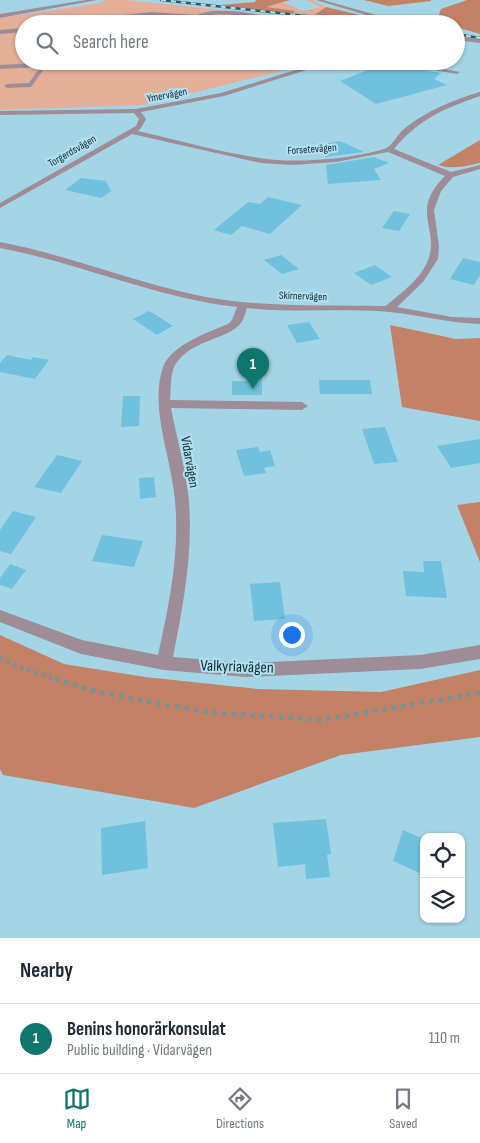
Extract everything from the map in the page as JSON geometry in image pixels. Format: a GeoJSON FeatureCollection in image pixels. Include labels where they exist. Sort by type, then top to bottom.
{"type":"FeatureCollection","features":[{"type":"Feature","properties":{"kind":"street"},"geometry":{"type":"LineString","coordinates":[[0,16],[95,0]]}},
{"type":"Feature","properties":{"kind":"street"},"geometry":{"type":"LineString","coordinates":[[318,0],[371,15]]}},
{"type":"Feature","properties":{"kind":"street"},"geometry":{"type":"LineString","coordinates":[[144,15],[176,13],[191,15]]}},
{"type":"Feature","properties":{"kind":"street"},"geometry":{"type":"LineString","coordinates":[[205,15],[244,15]]}},
{"type":"Feature","properties":{"kind":"street"},"geometry":{"type":"LineString","coordinates":[[0,32],[15,31]]}},
{"type":"Feature","properties":{"kind":"street"},"geometry":{"type":"LineString","coordinates":[[465,39],[480,41]]}},
{"type":"Feature","properties":{"kind":"street"},"geometry":{"type":"LineString","coordinates":[[0,67],[15,67]]}},
{"type":"Feature","properties":{"kind":"street"},"geometry":{"type":"LineString","coordinates":[[7,86],[31,85],[40,70]]}},
{"type":"Feature","properties":{"kind":"street","name":"Ymervägen"},"geometry":{"type":"LineString","coordinates":[[0,113],[136,111],[222,95],[302,70]]}},
{"type":"Feature","properties":{"kind":"street"},"geometry":{"type":"LineString","coordinates":[[443,70],[456,72]]}},
{"type":"Feature","properties":{"kind":"street"},"geometry":{"type":"LineString","coordinates":[[450,176],[389,150],[405,131],[424,117],[438,109],[480,94]]}},
{"type":"Feature","properties":{"kind":"street"},"geometry":{"type":"LineString","coordinates":[[130,131],[142,123],[143,119],[136,111]]}},
{"type":"Feature","properties":{"kind":"street","name":"Forsetevägen"},"geometry":{"type":"LineString","coordinates":[[130,131],[238,157],[277,163],[336,160],[389,150]]}},
{"type":"Feature","properties":{"kind":"street","name":"Torgerdsvägen"},"geometry":{"type":"LineString","coordinates":[[0,206],[130,131]]}},
{"type":"Feature","properties":{"kind":"street"},"geometry":{"type":"LineString","coordinates":[[389,309],[421,278],[434,258],[434,239],[430,221],[431,205],[436,190],[450,176],[480,167]]}},
{"type":"Feature","properties":{"kind":"street","name":"Skirnervägen"},"geometry":{"type":"LineString","coordinates":[[0,245],[67,259],[202,299],[243,305],[389,309],[452,320],[480,321]]}},
{"type":"Feature","properties":{"kind":"street","name":"Vidarvägen"},"geometry":{"type":"LineString","coordinates":[[164,663],[176,605],[183,542],[182,500],[164,404],[169,366],[181,352],[193,343],[232,326],[237,321],[243,305]]}},
{"type":"Feature","properties":{"kind":"street"},"geometry":{"type":"LineString","coordinates":[[164,404],[302,406]]}},
{"type":"Feature","properties":{"kind":"street","name":"Valkyriavägen"},"geometry":{"type":"LineString","coordinates":[[0,616],[82,647],[164,663],[246,670],[420,662],[480,652]]}},
{"type":"Feature","properties":{"kind":"path"},"geometry":{"type":"LineString","coordinates":[[480,10],[472,16],[471,22],[480,26]]}},
{"type":"Feature","properties":{"kind":"path"},"geometry":{"type":"LineString","coordinates":[[472,26],[480,26]]}},
{"type":"Feature","properties":{"kind":"path"},"geometry":{"type":"LineString","coordinates":[[0,658],[19,667],[97,692],[206,712],[320,720],[480,693]]}},
{"type":"Feature","properties":{"kind":"shaded area"},"geometry":{"type":"Polygon","coordinates":[[[107,0],[127,0],[269,15],[20,15],[94,4],[107,0]]]}},
{"type":"Feature","properties":{"kind":"shaded area"},"geometry":{"type":"Polygon","coordinates":[[[256,0],[290,0],[266,7],[295,11],[292,14],[220,5],[255,2],[256,0]]]}},
{"type":"Feature","properties":{"kind":"shaded area"},"geometry":{"type":"Polygon","coordinates":[[[306,0],[312,0],[326,7],[314,15],[308,15],[265,7],[282,2],[303,11],[321,7],[306,0]]]}},
{"type":"Feature","properties":{"kind":"shaded area"},"geometry":{"type":"Polygon","coordinates":[[[364,0],[431,0],[431,1],[388,6],[364,0]]]}},
{"type":"Feature","properties":{"kind":"shaded area"},"geometry":{"type":"Polygon","coordinates":[[[467,0],[480,0],[480,34],[465,30],[465,15],[439,15],[441,9],[467,0]]]}},
{"type":"Feature","properties":{"kind":"shaded area"},"geometry":{"type":"Polygon","coordinates":[[[326,7],[360,15],[314,15],[326,7]]]}},
{"type":"Feature","properties":{"kind":"shaded area"},"geometry":{"type":"Polygon","coordinates":[[[15,16],[15,70],[286,70],[143,105],[0,110],[0,18],[15,16]]]}},
{"type":"Feature","properties":{"kind":"shaded area"},"geometry":{"type":"Polygon","coordinates":[[[480,140],[480,163],[454,167],[438,165],[480,140]]]}},
{"type":"Feature","properties":{"kind":"shaded area"},"geometry":{"type":"Polygon","coordinates":[[[390,325],[456,339],[480,338],[480,421],[402,407],[390,325]]]}},
{"type":"Feature","properties":{"kind":"shaded area"},"geometry":{"type":"Polygon","coordinates":[[[480,502],[480,562],[457,505],[480,502]]]}},
{"type":"Feature","properties":{"kind":"shaded area"},"geometry":{"type":"Polygon","coordinates":[[[0,635],[64,664],[145,677],[258,689],[381,692],[480,670],[480,737],[341,755],[194,808],[3,775],[0,769],[0,635]]]}},
{"type":"Feature","properties":{"kind":"building"},"geometry":{"type":"Polygon","coordinates":[[[368,70],[424,70],[441,73],[434,79],[447,85],[376,104],[340,81],[368,70]]]}},
{"type":"Feature","properties":{"kind":"building"},"geometry":{"type":"Polygon","coordinates":[[[340,141],[364,152],[325,157],[323,144],[340,141]]]}},
{"type":"Feature","properties":{"kind":"building"},"geometry":{"type":"Polygon","coordinates":[[[374,157],[389,163],[374,169],[381,180],[328,184],[326,165],[374,157]]]}},
{"type":"Feature","properties":{"kind":"building"},"geometry":{"type":"Polygon","coordinates":[[[81,178],[106,181],[111,191],[101,198],[65,190],[81,178]]]}},
{"type":"Feature","properties":{"kind":"building"},"geometry":{"type":"Polygon","coordinates":[[[268,197],[302,205],[270,234],[242,226],[231,235],[214,230],[248,202],[260,204],[268,197]]]}},
{"type":"Feature","properties":{"kind":"building"},"geometry":{"type":"Polygon","coordinates":[[[394,211],[410,214],[399,231],[382,228],[394,211]]]}},
{"type":"Feature","properties":{"kind":"building"},"geometry":{"type":"Polygon","coordinates":[[[281,255],[299,269],[282,274],[264,260],[281,255]]]}},
{"type":"Feature","properties":{"kind":"building"},"geometry":{"type":"Polygon","coordinates":[[[463,258],[480,262],[480,275],[474,285],[450,279],[463,258]]]}},
{"type":"Feature","properties":{"kind":"building"},"geometry":{"type":"Polygon","coordinates":[[[375,265],[392,277],[371,285],[354,273],[375,265]]]}},
{"type":"Feature","properties":{"kind":"building"},"geometry":{"type":"Polygon","coordinates":[[[149,311],[173,326],[157,335],[133,319],[149,311]]]}},
{"type":"Feature","properties":{"kind":"building"},"geometry":{"type":"Polygon","coordinates":[[[309,322],[320,339],[297,343],[287,325],[309,322]]]}},
{"type":"Feature","properties":{"kind":"building"},"geometry":{"type":"Polygon","coordinates":[[[7,355],[31,360],[33,357],[49,360],[35,379],[0,372],[0,363],[7,355]]]}},
{"type":"Feature","properties":{"kind":"building"},"geometry":{"type":"Polygon","coordinates":[[[246,371],[262,371],[262,395],[232,395],[232,381],[246,381],[246,371]]]}},
{"type":"Feature","properties":{"kind":"building"},"geometry":{"type":"Polygon","coordinates":[[[319,380],[370,380],[372,394],[320,394],[319,380]]]}},
{"type":"Feature","properties":{"kind":"building"},"geometry":{"type":"Polygon","coordinates":[[[123,396],[140,396],[139,426],[121,427],[123,396]]]}},
{"type":"Feature","properties":{"kind":"building"},"geometry":{"type":"Polygon","coordinates":[[[385,427],[398,462],[374,464],[362,429],[385,427]]]}},
{"type":"Feature","properties":{"kind":"building"},"geometry":{"type":"Polygon","coordinates":[[[480,439],[480,463],[451,468],[437,446],[480,439]]]}},
{"type":"Feature","properties":{"kind":"building"},"geometry":{"type":"Polygon","coordinates":[[[258,447],[260,452],[270,450],[275,466],[264,468],[266,473],[244,476],[236,450],[258,447]]]}},
{"type":"Feature","properties":{"kind":"building"},"geometry":{"type":"Polygon","coordinates":[[[57,455],[82,461],[61,493],[34,487],[57,455]]]}},
{"type":"Feature","properties":{"kind":"building"},"geometry":{"type":"Polygon","coordinates":[[[154,477],[156,497],[140,499],[139,478],[154,477]]]}},
{"type":"Feature","properties":{"kind":"building"},"geometry":{"type":"Polygon","coordinates":[[[13,511],[36,517],[11,554],[0,551],[0,530],[13,511]]]}},
{"type":"Feature","properties":{"kind":"building"},"geometry":{"type":"Polygon","coordinates":[[[102,535],[143,541],[134,567],[92,561],[102,535]]]}},
{"type":"Feature","properties":{"kind":"building"},"geometry":{"type":"Polygon","coordinates":[[[423,561],[441,561],[447,598],[406,596],[403,571],[424,572],[423,561]]]}},
{"type":"Feature","properties":{"kind":"building"},"geometry":{"type":"Polygon","coordinates":[[[10,564],[26,570],[12,589],[0,585],[0,578],[10,564]]]}},
{"type":"Feature","properties":{"kind":"building"},"geometry":{"type":"Polygon","coordinates":[[[280,582],[285,619],[254,621],[250,584],[280,582]]]}},
{"type":"Feature","properties":{"kind":"building"},"geometry":{"type":"Polygon","coordinates":[[[326,819],[331,854],[327,855],[330,877],[306,879],[305,864],[278,867],[273,823],[326,819]]]}},
{"type":"Feature","properties":{"kind":"building"},"geometry":{"type":"Polygon","coordinates":[[[145,821],[148,868],[102,875],[101,828],[145,821]]]}},
{"type":"Feature","properties":{"kind":"building"},"geometry":{"type":"Polygon","coordinates":[[[403,830],[420,837],[420,873],[393,861],[403,830]]]}},
{"type":"Feature","properties":{"kind":"railway"},"geometry":{"type":"LineString","coordinates":[[161,0],[297,15]]}},
{"type":"Feature","properties":{"kind":"railway"},"geometry":{"type":"LineString","coordinates":[[465,36],[480,38]]}},
{"type":"Feature","properties":{"kind":"place","name":"Benins honorärkonsulat"},"geometry":{"type":"Point","coordinates":[253,389]}}]}
